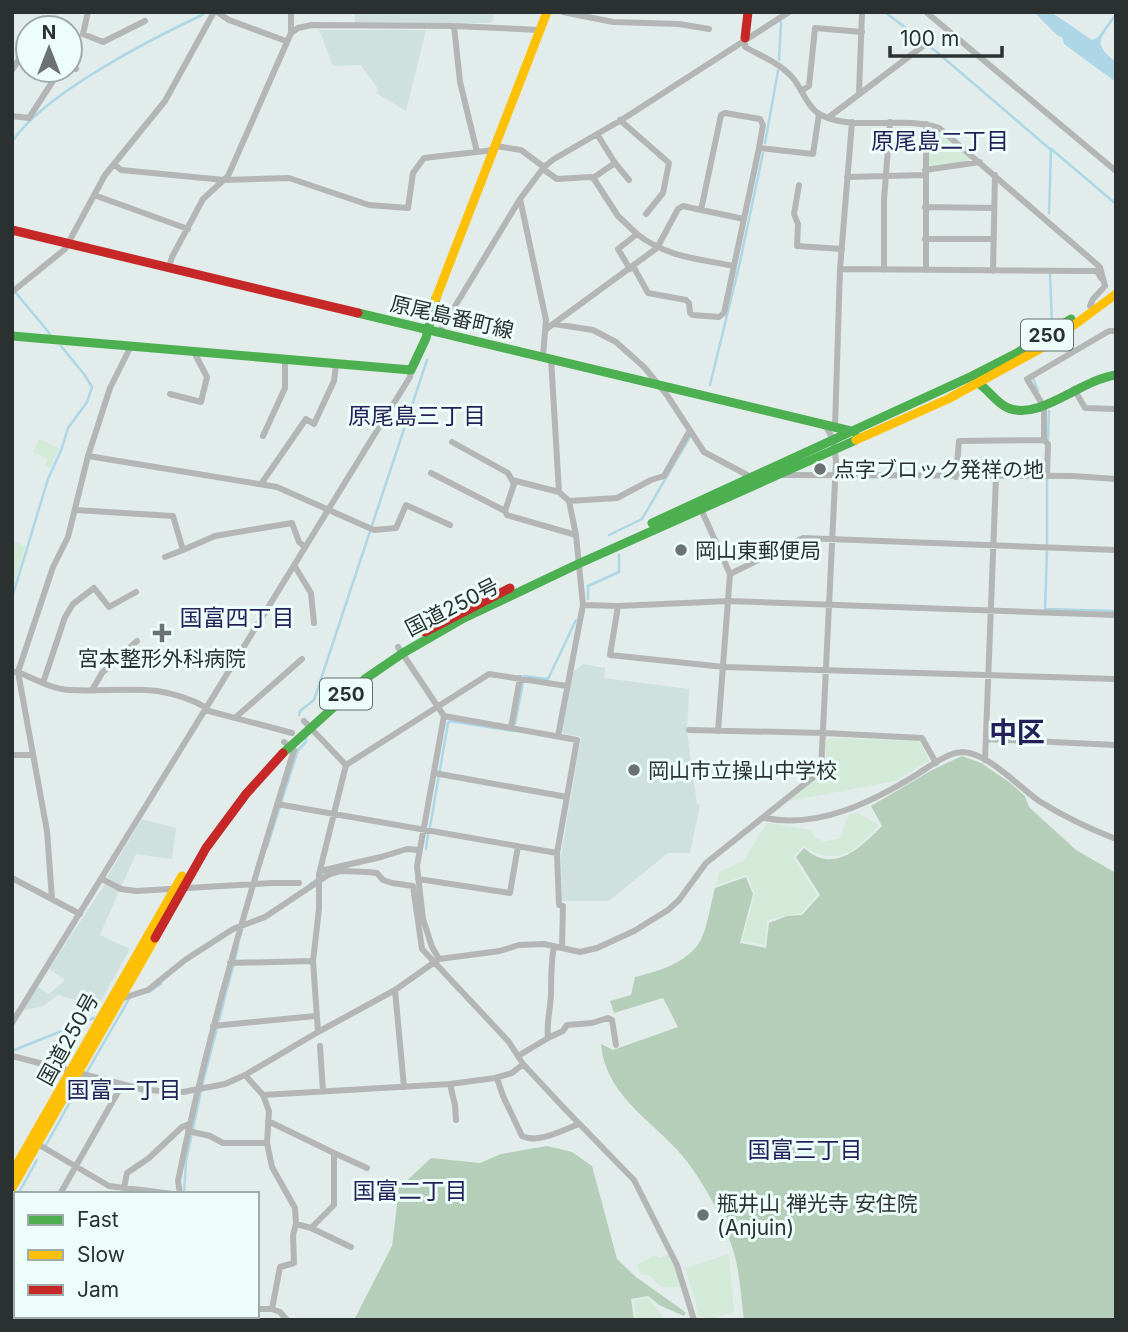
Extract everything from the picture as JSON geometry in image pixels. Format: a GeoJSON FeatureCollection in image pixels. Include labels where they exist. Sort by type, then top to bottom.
{"type":"FeatureCollection","features":[{"type":"Feature","properties":{"kind":"main road"},"geometry":{"type":"LineString","coordinates":[[12,336],[411,370],[426,338],[431,311],[547,12]]}},
{"type":"Feature","properties":{"kind":"main road"},"geometry":{"type":"LineString","coordinates":[[745,38],[748,12]]}},
{"type":"Feature","properties":{"kind":"main road","name":"原尾島番町線"},"geometry":{"type":"LineString","coordinates":[[12,230],[830,426],[866,433],[883,430]]}},
{"type":"Feature","properties":{"kind":"main road","name":"国道250号"},"geometry":{"type":"LineString","coordinates":[[700,506],[756,476],[1017,353],[1116,286]]}},
{"type":"Feature","properties":{"kind":"main road","name":"国道250号"},"geometry":{"type":"LineString","coordinates":[[12,1188],[202,843],[241,789],[360,675],[458,613],[700,506],[883,430],[978,383],[1047,345],[1116,294]]}},
{"type":"Feature","properties":{"kind":"main road"},"geometry":{"type":"LineString","coordinates":[[978,383],[1006,408],[1021,412],[1044,407],[1093,379],[1116,375]]}},
{"type":"Feature","properties":{"kind":"main road","name":"国道250号"},"geometry":{"type":"LineString","coordinates":[[286,744],[292,733],[307,723]]}},
{"type":"Feature","properties":{"kind":"main road","name":"国道250号"},"geometry":{"type":"LineString","coordinates":[[12,1173],[35,1143]]}},
{"type":"Feature","properties":{"kind":"street"},"geometry":{"type":"LineString","coordinates":[[88,12],[83,34],[103,42],[145,21]]}},
{"type":"Feature","properties":{"kind":"street"},"geometry":{"type":"LineString","coordinates":[[12,292],[62,252],[114,164],[165,101],[216,12],[229,20],[286,41]]}},
{"type":"Feature","properties":{"kind":"street"},"geometry":{"type":"LineString","coordinates":[[169,267],[203,199],[224,180],[246,137],[290,33],[291,12]]}},
{"type":"Feature","properties":{"kind":"street"},"geometry":{"type":"LineString","coordinates":[[563,12],[613,22],[679,24],[709,29]]}},
{"type":"Feature","properties":{"kind":"street"},"geometry":{"type":"LineString","coordinates":[[440,331],[520,200],[544,168],[554,159],[789,12]]}},
{"type":"Feature","properties":{"kind":"street"},"geometry":{"type":"LineString","coordinates":[[859,93],[862,12]]}},
{"type":"Feature","properties":{"kind":"street"},"geometry":{"type":"LineString","coordinates":[[926,12],[1116,170]]}},
{"type":"Feature","properties":{"kind":"street"},"geometry":{"type":"LineString","coordinates":[[290,33],[312,25],[454,26],[540,30]]}},
{"type":"Feature","properties":{"kind":"street"},"geometry":{"type":"LineString","coordinates":[[454,26],[460,82],[477,152]]}},
{"type":"Feature","properties":{"kind":"street"},"geometry":{"type":"LineString","coordinates":[[801,91],[809,86],[816,29],[862,32]]}},
{"type":"Feature","properties":{"kind":"street"},"geometry":{"type":"LineString","coordinates":[[745,38],[745,47],[780,66],[793,77],[819,114],[852,121],[926,124],[939,128],[1100,267],[1105,286]]}},
{"type":"Feature","properties":{"kind":"street"},"geometry":{"type":"LineString","coordinates":[[829,117],[923,46]]}},
{"type":"Feature","properties":{"kind":"street"},"geometry":{"type":"LineString","coordinates":[[12,116],[29,117],[51,84]]}},
{"type":"Feature","properties":{"kind":"street"},"geometry":{"type":"LineString","coordinates":[[636,234],[618,249],[648,293],[686,300],[690,313],[719,317],[724,313],[759,149],[763,125],[760,119],[725,113],[721,115],[701,210]]}},
{"type":"Feature","properties":{"kind":"street"},"geometry":{"type":"LineString","coordinates":[[759,149],[813,154],[819,114]]}},
{"type":"Feature","properties":{"kind":"street"},"geometry":{"type":"LineString","coordinates":[[620,120],[669,163],[663,192],[646,214]]}},
{"type":"Feature","properties":{"kind":"street"},"geometry":{"type":"LineString","coordinates":[[12,1056],[122,1085],[170,1093],[225,1084],[396,990],[436,961],[500,951],[519,945],[554,946],[580,952],[597,948],[654,920],[678,901],[706,863],[821,771],[836,450],[830,426],[852,121]]}},
{"type":"Feature","properties":{"kind":"street"},"geometry":{"type":"LineString","coordinates":[[884,270],[885,177],[890,122]]}},
{"type":"Feature","properties":{"kind":"street"},"geometry":{"type":"LineString","coordinates":[[926,124],[926,270]]}},
{"type":"Feature","properties":{"kind":"street"},"geometry":{"type":"LineString","coordinates":[[597,134],[629,180]]}},
{"type":"Feature","properties":{"kind":"street"},"geometry":{"type":"LineString","coordinates":[[114,164],[121,170],[224,180],[289,178],[369,205],[408,208],[413,173],[424,158],[495,148],[520,150],[558,179],[593,178],[615,163]]}},
{"type":"Feature","properties":{"kind":"street"},"geometry":{"type":"LineString","coordinates":[[847,177],[885,177],[980,162]]}},
{"type":"Feature","properties":{"kind":"street"},"geometry":{"type":"LineString","coordinates":[[993,271],[995,175]]}},
{"type":"Feature","properties":{"kind":"street"},"geometry":{"type":"LineString","coordinates":[[593,178],[618,216],[636,234],[657,248],[734,265]]}},
{"type":"Feature","properties":{"kind":"street"},"geometry":{"type":"LineString","coordinates":[[799,185],[794,214],[798,224],[797,246],[842,249]]}},
{"type":"Feature","properties":{"kind":"street"},"geometry":{"type":"LineString","coordinates":[[94,195],[188,229]]}},
{"type":"Feature","properties":{"kind":"street"},"geometry":{"type":"LineString","coordinates":[[520,200],[546,320],[559,492]]}},
{"type":"Feature","properties":{"kind":"street"},"geometry":{"type":"LineString","coordinates":[[545,331],[657,248],[678,209],[683,206],[744,219]]}},
{"type":"Feature","properties":{"kind":"street"},"geometry":{"type":"LineString","coordinates":[[925,207],[994,208]]}},
{"type":"Feature","properties":{"kind":"street"},"geometry":{"type":"LineString","coordinates":[[925,239],[994,239]]}},
{"type":"Feature","properties":{"kind":"street"},"geometry":{"type":"LineString","coordinates":[[840,269],[1097,271],[1105,286]]}},
{"type":"Feature","properties":{"kind":"street"},"geometry":{"type":"LineString","coordinates":[[1090,306],[1105,286]]}},
{"type":"Feature","properties":{"kind":"street"},"geometry":{"type":"LineString","coordinates":[[554,324],[593,330],[610,337],[644,367],[658,384],[704,452],[756,476],[1047,476],[1116,479]]}},
{"type":"Feature","properties":{"kind":"street"},"geometry":{"type":"LineString","coordinates":[[1047,476],[1048,444],[1044,440],[1044,407],[1027,379],[1109,331],[1116,331]]}},
{"type":"Feature","properties":{"kind":"street"},"geometry":{"type":"LineString","coordinates":[[52,899],[47,831],[15,672],[53,567],[68,537],[88,456],[110,388],[131,346]]}},
{"type":"Feature","properties":{"kind":"street"},"geometry":{"type":"LineString","coordinates":[[170,394],[201,402],[207,377],[194,352]]}},
{"type":"Feature","properties":{"kind":"street"},"geometry":{"type":"LineString","coordinates":[[263,436],[285,388],[285,360]]}},
{"type":"Feature","properties":{"kind":"street"},"geometry":{"type":"LineString","coordinates":[[261,484],[306,419],[314,424],[334,381],[336,365]]}},
{"type":"Feature","properties":{"kind":"street"},"geometry":{"type":"LineString","coordinates":[[12,1023],[15,1012],[102,879],[410,377],[411,370]]}},
{"type":"Feature","properties":{"kind":"street"},"geometry":{"type":"LineString","coordinates":[[1074,389],[1085,408],[1116,409]]}},
{"type":"Feature","properties":{"kind":"street"},"geometry":{"type":"LineString","coordinates":[[569,501],[617,498],[650,480],[664,476],[691,434]]}},
{"type":"Feature","properties":{"kind":"street"},"geometry":{"type":"LineString","coordinates":[[956,477],[959,441],[1044,440]]}},
{"type":"Feature","properties":{"kind":"street"},"geometry":{"type":"LineString","coordinates":[[452,442],[508,473],[514,484],[505,511]]}},
{"type":"Feature","properties":{"kind":"street"},"geometry":{"type":"LineString","coordinates":[[88,456],[276,487],[371,528],[397,528],[407,505],[450,526]]}},
{"type":"Feature","properties":{"kind":"street"},"geometry":{"type":"LineString","coordinates":[[431,472],[505,511],[507,515],[576,536]]}},
{"type":"Feature","properties":{"kind":"street"},"geometry":{"type":"LineString","coordinates":[[985,760],[996,477]]}},
{"type":"Feature","properties":{"kind":"street"},"geometry":{"type":"LineString","coordinates":[[512,480],[559,492],[569,501],[576,536],[583,605],[558,736]]}},
{"type":"Feature","properties":{"kind":"street"},"geometry":{"type":"LineString","coordinates":[[700,506],[730,574],[718,731]]}},
{"type":"Feature","properties":{"kind":"street"},"geometry":{"type":"LineString","coordinates":[[75,510],[173,516],[183,550]]}},
{"type":"Feature","properties":{"kind":"street"},"geometry":{"type":"LineString","coordinates":[[165,557],[215,536],[292,523],[299,542],[305,547]]}},
{"type":"Feature","properties":{"kind":"street"},"geometry":{"type":"LineString","coordinates":[[730,574],[803,538],[1116,550]]}},
{"type":"Feature","properties":{"kind":"street"},"geometry":{"type":"LineString","coordinates":[[294,565],[311,593],[314,623]]}},
{"type":"Feature","properties":{"kind":"street"},"geometry":{"type":"LineString","coordinates":[[43,683],[65,617],[73,604],[94,589],[109,607],[136,592]]}},
{"type":"Feature","properties":{"kind":"street"},"geometry":{"type":"LineString","coordinates":[[583,605],[729,601],[1116,615]]}},
{"type":"Feature","properties":{"kind":"street"},"geometry":{"type":"LineString","coordinates":[[618,606],[610,655],[724,667],[1116,679]]}},
{"type":"Feature","properties":{"kind":"street"},"geometry":{"type":"LineString","coordinates":[[92,690],[102,673],[137,641]]}},
{"type":"Feature","properties":{"kind":"street"},"geometry":{"type":"LineString","coordinates":[[400,650],[444,716],[437,773],[417,866],[423,919],[436,961]]}},
{"type":"Feature","properties":{"kind":"street"},"geometry":{"type":"LineString","coordinates":[[236,717],[302,659]]}},
{"type":"Feature","properties":{"kind":"street"},"geometry":{"type":"LineString","coordinates":[[15,672],[54,688],[69,690],[168,691],[206,709],[292,733]]}},
{"type":"Feature","properties":{"kind":"street"},"geometry":{"type":"LineString","coordinates":[[318,1032],[313,961],[320,876],[346,765],[489,674],[567,686]]}},
{"type":"Feature","properties":{"kind":"street"},"geometry":{"type":"LineString","coordinates":[[511,728],[520,678]]}},
{"type":"Feature","properties":{"kind":"street"},"geometry":{"type":"LineString","coordinates":[[444,716],[577,740],[557,853],[559,905],[563,906],[562,948]]}},
{"type":"Feature","properties":{"kind":"street"},"geometry":{"type":"LineString","coordinates":[[307,723],[346,765]]}},
{"type":"Feature","properties":{"kind":"street"},"geometry":{"type":"LineString","coordinates":[[689,730],[922,738],[936,763]]}},
{"type":"Feature","properties":{"kind":"street"},"geometry":{"type":"LineString","coordinates":[[987,739],[1116,745]]}},
{"type":"Feature","properties":{"kind":"street"},"geometry":{"type":"LineString","coordinates":[[180,1192],[178,1181],[216,1026],[294,750],[286,744]]}},
{"type":"Feature","properties":{"kind":"street"},"geometry":{"type":"LineString","coordinates":[[765,818],[805,819],[851,808],[875,799],[957,752],[985,760],[1040,801],[1097,832],[1116,838]]}},
{"type":"Feature","properties":{"kind":"street"},"geometry":{"type":"LineString","coordinates":[[12,755],[33,755]]}},
{"type":"Feature","properties":{"kind":"street"},"geometry":{"type":"LineString","coordinates":[[437,773],[567,797]]}},
{"type":"Feature","properties":{"kind":"street"},"geometry":{"type":"LineString","coordinates":[[280,805],[557,853]]}},
{"type":"Feature","properties":{"kind":"street"},"geometry":{"type":"LineString","coordinates":[[418,879],[510,893],[518,846]]}},
{"type":"Feature","properties":{"kind":"street"},"geometry":{"type":"LineString","coordinates":[[115,999],[148,990],[185,960],[243,926],[265,917],[320,876],[407,849],[420,850]]}},
{"type":"Feature","properties":{"kind":"street"},"geometry":{"type":"LineString","coordinates":[[320,876],[340,870],[352,870],[377,873],[383,880],[413,886],[422,949],[509,1042],[523,1064],[634,1180],[677,1265],[694,1320]]}},
{"type":"Feature","properties":{"kind":"street"},"geometry":{"type":"LineString","coordinates":[[12,878],[80,914]]}},
{"type":"Feature","properties":{"kind":"street"},"geometry":{"type":"LineString","coordinates":[[102,879],[121,889],[299,883]]}},
{"type":"Feature","properties":{"kind":"street"},"geometry":{"type":"LineString","coordinates":[[548,1038],[546,1024],[551,990],[549,978],[554,946]]}},
{"type":"Feature","properties":{"kind":"street"},"geometry":{"type":"LineString","coordinates":[[233,963],[313,961]]}},
{"type":"Feature","properties":{"kind":"street"},"geometry":{"type":"LineString","coordinates":[[396,990],[404,1087]]}},
{"type":"Feature","properties":{"kind":"street"},"geometry":{"type":"LineString","coordinates":[[216,1026],[315,1016]]}},
{"type":"Feature","properties":{"kind":"street"},"geometry":{"type":"LineString","coordinates":[[518,1056],[563,1031],[567,1025],[592,1023],[608,1018],[612,1020],[616,1045]]}},
{"type":"Feature","properties":{"kind":"street"},"geometry":{"type":"LineString","coordinates":[[320,1046],[323,1091]]}},
{"type":"Feature","properties":{"kind":"street"},"geometry":{"type":"LineString","coordinates":[[263,1095],[450,1084],[497,1078],[512,1073],[523,1064]]}},
{"type":"Feature","properties":{"kind":"street"},"geometry":{"type":"LineString","coordinates":[[245,1075],[263,1095],[269,1111],[267,1143],[272,1167],[295,1208],[294,1263],[280,1267],[272,1310]]}},
{"type":"Feature","properties":{"kind":"street"},"geometry":{"type":"LineString","coordinates":[[497,1078],[508,1106],[527,1139],[537,1139],[579,1124]]}},
{"type":"Feature","properties":{"kind":"street"},"geometry":{"type":"LineString","coordinates":[[450,1084],[456,1120]]}},
{"type":"Feature","properties":{"kind":"street"},"geometry":{"type":"LineString","coordinates":[[61,1192],[122,1085]]}},
{"type":"Feature","properties":{"kind":"street"},"geometry":{"type":"LineString","coordinates":[[268,1121],[367,1168]]}},
{"type":"Feature","properties":{"kind":"street"},"geometry":{"type":"LineString","coordinates":[[124,1188],[127,1173],[149,1158],[182,1127],[223,1143],[267,1143]]}},
{"type":"Feature","properties":{"kind":"street"},"geometry":{"type":"LineString","coordinates":[[35,1143],[76,1166],[108,1190],[124,1188],[157,1192]]}},
{"type":"Feature","properties":{"kind":"street"},"geometry":{"type":"LineString","coordinates":[[311,1227],[334,1205],[334,1153]]}},
{"type":"Feature","properties":{"kind":"street"},"geometry":{"type":"LineString","coordinates":[[296,1224],[311,1227],[351,1247]]}},
{"type":"Feature","properties":{"kind":"street"},"geometry":{"type":"LineString","coordinates":[[259,1309],[280,1312],[287,1320]]}},
{"type":"Feature","properties":{"kind":"shaded area"},"geometry":{"type":"Polygon","coordinates":[[[355,12],[494,12],[490,23],[355,24],[355,12]]]}},
{"type":"Feature","properties":{"kind":"shaded area"},"geometry":{"type":"Polygon","coordinates":[[[319,30],[426,30],[406,111],[376,93],[378,89],[361,65],[333,66],[319,30]]]}},
{"type":"Feature","properties":{"kind":"shaded area","name":"岡山市立操山中学校"},"geometry":{"type":"Polygon","coordinates":[[[583,664],[605,668],[604,678],[689,689],[687,732],[697,804],[700,805],[690,853],[668,853],[609,901],[562,901],[561,854],[581,737],[564,734],[561,730],[572,673],[583,664]]]}},
{"type":"Feature","properties":{"kind":"shaded area"},"geometry":{"type":"Polygon","coordinates":[[[142,819],[176,828],[172,859],[136,854],[121,887],[107,877],[142,819]]]}},
{"type":"Feature","properties":{"kind":"shaded area"},"geometry":{"type":"Polygon","coordinates":[[[105,884],[119,891],[100,935],[130,949],[98,1006],[58,995],[43,1006],[22,1011],[37,987],[49,994],[65,980],[49,969],[105,884]]]}},
{"type":"Feature","properties":{"kind":"green space"},"geometry":{"type":"Polygon","coordinates":[[[929,127],[970,158],[968,161],[931,166],[928,164],[929,127]]]}},
{"type":"Feature","properties":{"kind":"green space"},"geometry":{"type":"Polygon","coordinates":[[[39,439],[59,448],[50,468],[45,466],[48,459],[33,452],[39,439]]]}},
{"type":"Feature","properties":{"kind":"green space"},"geometry":{"type":"Polygon","coordinates":[[[12,541],[25,546],[12,593],[12,541]]]}},
{"type":"Feature","properties":{"kind":"green space"},"geometry":{"type":"Polygon","coordinates":[[[830,738],[917,741],[922,745],[929,761],[894,781],[789,801],[826,768],[826,742],[830,738]]]}},
{"type":"Feature","properties":{"kind":"green space"},"geometry":{"type":"Polygon","coordinates":[[[962,756],[981,763],[1009,782],[1025,796],[1029,807],[1076,850],[1116,873],[1116,1320],[744,1320],[735,1258],[725,1227],[714,1205],[677,1149],[623,1096],[605,1064],[601,1044],[613,1050],[678,1027],[663,998],[614,1013],[610,1001],[631,995],[635,977],[669,966],[691,952],[703,935],[715,888],[746,877],[753,894],[740,943],[766,948],[769,923],[787,916],[802,915],[820,895],[796,857],[804,848],[815,856],[826,859],[836,859],[856,850],[882,826],[871,806],[932,770],[962,756]]]}},
{"type":"Feature","properties":{"kind":"green space"},"geometry":{"type":"Polygon","coordinates":[[[857,813],[879,825],[853,849],[845,854],[826,856],[803,846],[793,857],[817,895],[801,913],[767,920],[765,945],[742,941],[755,894],[747,875],[716,885],[719,872],[743,861],[767,823],[811,830],[815,838],[824,842],[840,838],[849,814],[857,813]]]}},
{"type":"Feature","properties":{"kind":"green space"},"geometry":{"type":"Polygon","coordinates":[[[547,1146],[572,1152],[592,1166],[617,1259],[636,1277],[686,1313],[684,1316],[659,1305],[648,1296],[631,1299],[634,1320],[354,1320],[392,1246],[399,1188],[431,1158],[480,1163],[501,1154],[547,1146]]]}},
{"type":"Feature","properties":{"kind":"green space"},"geometry":{"type":"Polygon","coordinates":[[[670,1254],[682,1287],[664,1287],[651,1276],[640,1274],[637,1265],[654,1255],[660,1258],[670,1254]]]}},
{"type":"Feature","properties":{"kind":"green space"},"geometry":{"type":"Polygon","coordinates":[[[729,1254],[734,1312],[712,1319],[697,1316],[695,1298],[685,1268],[729,1254]]]}},
{"type":"Feature","properties":{"kind":"green space"},"geometry":{"type":"Polygon","coordinates":[[[648,1298],[666,1320],[636,1320],[634,1300],[648,1298]]]}},
{"type":"Feature","properties":{"kind":"water"},"geometry":{"type":"Polygon","coordinates":[[[1034,12],[1051,12],[1092,40],[1098,37],[1116,12],[1101,45],[1116,62],[1116,82],[1064,44],[1062,37],[1034,12]]]}},
{"type":"Feature","properties":{"kind":"waterway"},"geometry":{"type":"LineString","coordinates":[[885,12],[938,53],[1051,150],[1049,213]]}},
{"type":"Feature","properties":{"kind":"waterway"},"geometry":{"type":"LineString","coordinates":[[12,142],[27,124],[72,87],[128,53],[204,14]]}},
{"type":"Feature","properties":{"kind":"waterway"},"geometry":{"type":"LineString","coordinates":[[779,60],[781,22]]}},
{"type":"Feature","properties":{"kind":"waterway"},"geometry":{"type":"LineString","coordinates":[[765,143],[778,71]]}},
{"type":"Feature","properties":{"kind":"waterway"},"geometry":{"type":"LineString","coordinates":[[1050,148],[1116,204]]}},
{"type":"Feature","properties":{"kind":"waterway"},"geometry":{"type":"LineString","coordinates":[[710,385],[763,153]]}},
{"type":"Feature","properties":{"kind":"waterway"},"geometry":{"type":"LineString","coordinates":[[1050,274],[1052,325]]}},
{"type":"Feature","properties":{"kind":"waterway"},"geometry":{"type":"LineString","coordinates":[[16,293],[50,334]]}},
{"type":"Feature","properties":{"kind":"waterway"},"geometry":{"type":"LineString","coordinates":[[12,598],[48,479],[68,428],[87,402],[92,387],[61,346]]}},
{"type":"Feature","properties":{"kind":"waterway"},"geometry":{"type":"LineString","coordinates":[[299,715],[300,711],[314,700],[427,360]]}},
{"type":"Feature","properties":{"kind":"waterway"},"geometry":{"type":"LineString","coordinates":[[1033,378],[1038,391]]}},
{"type":"Feature","properties":{"kind":"waterway"},"geometry":{"type":"LineString","coordinates":[[1048,439],[1049,411]]}},
{"type":"Feature","properties":{"kind":"waterway"},"geometry":{"type":"LineString","coordinates":[[609,535],[642,519],[691,435]]}},
{"type":"Feature","properties":{"kind":"waterway"},"geometry":{"type":"LineString","coordinates":[[1047,479],[1047,544]]}},
{"type":"Feature","properties":{"kind":"waterway"},"geometry":{"type":"LineString","coordinates":[[1047,551],[1045,609],[1116,611]]}},
{"type":"Feature","properties":{"kind":"waterway"},"geometry":{"type":"LineString","coordinates":[[588,599],[588,586],[619,572],[619,555]]}},
{"type":"Feature","properties":{"kind":"waterway"},"geometry":{"type":"LineString","coordinates":[[524,676],[548,679],[576,620]]}},
{"type":"Feature","properties":{"kind":"waterway"},"geometry":{"type":"LineString","coordinates":[[515,724],[523,682]]}},
{"type":"Feature","properties":{"kind":"waterway"},"geometry":{"type":"LineString","coordinates":[[430,827],[448,723],[450,721],[514,731]]}},
{"type":"Feature","properties":{"kind":"waterway"},"geometry":{"type":"LineString","coordinates":[[267,847],[298,750],[306,739]]}},
{"type":"Feature","properties":{"kind":"waterway"},"geometry":{"type":"LineString","coordinates":[[426,849],[428,835]]}},
{"type":"Feature","properties":{"kind":"waterway"},"geometry":{"type":"LineString","coordinates":[[310,884],[328,872]]}},
{"type":"Feature","properties":{"kind":"waterway"},"geometry":{"type":"LineString","coordinates":[[184,1192],[186,1161],[202,1086],[238,947]]}},
{"type":"Feature","properties":{"kind":"waterway"},"geometry":{"type":"LineString","coordinates":[[149,992],[161,984]]}},
{"type":"Feature","properties":{"kind":"waterway"},"geometry":{"type":"LineString","coordinates":[[87,1072],[129,999]]}},
{"type":"Feature","properties":{"kind":"waterway"},"geometry":{"type":"LineString","coordinates":[[12,1051],[94,1018]]}},
{"type":"Feature","properties":{"kind":"waterway"},"geometry":{"type":"LineString","coordinates":[[46,1145],[83,1079]]}},
{"type":"Feature","properties":{"kind":"waterway"},"geometry":{"type":"LineString","coordinates":[[19,1192],[37,1160]]}},
{"type":"Feature","properties":{"kind":"traffic: fast"},"geometry":{"type":"LineString","coordinates":[[12,336],[411,370],[426,338],[436,298]]}},
{"type":"Feature","properties":{"kind":"traffic: fast"},"geometry":{"type":"LineString","coordinates":[[358,313],[855,432]]}},
{"type":"Feature","properties":{"kind":"traffic: fast"},"geometry":{"type":"LineString","coordinates":[[652,523],[972,376],[1017,353],[1071,319]]}},
{"type":"Feature","properties":{"kind":"traffic: fast"},"geometry":{"type":"LineString","coordinates":[[978,383],[1004,406],[1020,411],[1047,405],[1088,384],[1116,375]]}},
{"type":"Feature","properties":{"kind":"traffic: fast"},"geometry":{"type":"LineString","coordinates":[[283,753],[365,679],[403,653],[462,619],[856,440]]}},
{"type":"Feature","properties":{"kind":"traffic: slow"},"geometry":{"type":"LineString","coordinates":[[436,298],[547,12]]}},
{"type":"Feature","properties":{"kind":"traffic: slow"},"geometry":{"type":"LineString","coordinates":[[856,440],[948,399],[1047,345],[1116,294]]}},
{"type":"Feature","properties":{"kind":"traffic: slow"},"geometry":{"type":"LineString","coordinates":[[12,1173],[182,876]]}},
{"type":"Feature","properties":{"kind":"traffic: slow"},"geometry":{"type":"LineString","coordinates":[[12,1188],[155,938]]}},
{"type":"Feature","properties":{"kind":"traffic: jam"},"geometry":{"type":"LineString","coordinates":[[745,38],[748,12]]}},
{"type":"Feature","properties":{"kind":"traffic: jam"},"geometry":{"type":"LineString","coordinates":[[12,230],[358,313]]}},
{"type":"Feature","properties":{"kind":"traffic: jam"},"geometry":{"type":"LineString","coordinates":[[425,632],[510,588]]}},
{"type":"Feature","properties":{"kind":"traffic: jam"},"geometry":{"type":"LineString","coordinates":[[155,938],[206,848],[246,794],[283,753]]}},
{"type":"Feature","properties":{"kind":"place","name":"点字ブロック発祥の地"},"geometry":{"type":"Point","coordinates":[820,469]}},
{"type":"Feature","properties":{"kind":"place","name":"岡山東郵便局"},"geometry":{"type":"Point","coordinates":[681,550]}},
{"type":"Feature","properties":{"kind":"place","name":"宮本整形外科病院"},"geometry":{"type":"Point","coordinates":[162,633]}},
{"type":"Feature","properties":{"kind":"place","name":"岡山市立操山中学校"},"geometry":{"type":"Point","coordinates":[634,770]}},
{"type":"Feature","properties":{"kind":"place","name":"瓶井山 禅光寺 安住院 (Anjuin)"},"geometry":{"type":"Point","coordinates":[703,1215]}},
{"type":"Feature","properties":{"kind":"district","name":"原尾島二丁目"},"geometry":{"type":"Point","coordinates":[940,141]}},
{"type":"Feature","properties":{"kind":"district","name":"原尾島三丁目"},"geometry":{"type":"Point","coordinates":[417,416]}},
{"type":"Feature","properties":{"kind":"district","name":"国富四丁目"},"geometry":{"type":"Point","coordinates":[237,618]}},
{"type":"Feature","properties":{"kind":"district","name":"中区"},"geometry":{"type":"Point","coordinates":[1017,732]}},
{"type":"Feature","properties":{"kind":"district","name":"国富一丁目"},"geometry":{"type":"Point","coordinates":[124,1090]}},
{"type":"Feature","properties":{"kind":"district","name":"国富三丁目"},"geometry":{"type":"Point","coordinates":[805,1150]}},
{"type":"Feature","properties":{"kind":"district","name":"国富二丁目"},"geometry":{"type":"Point","coordinates":[410,1191]}}]}
